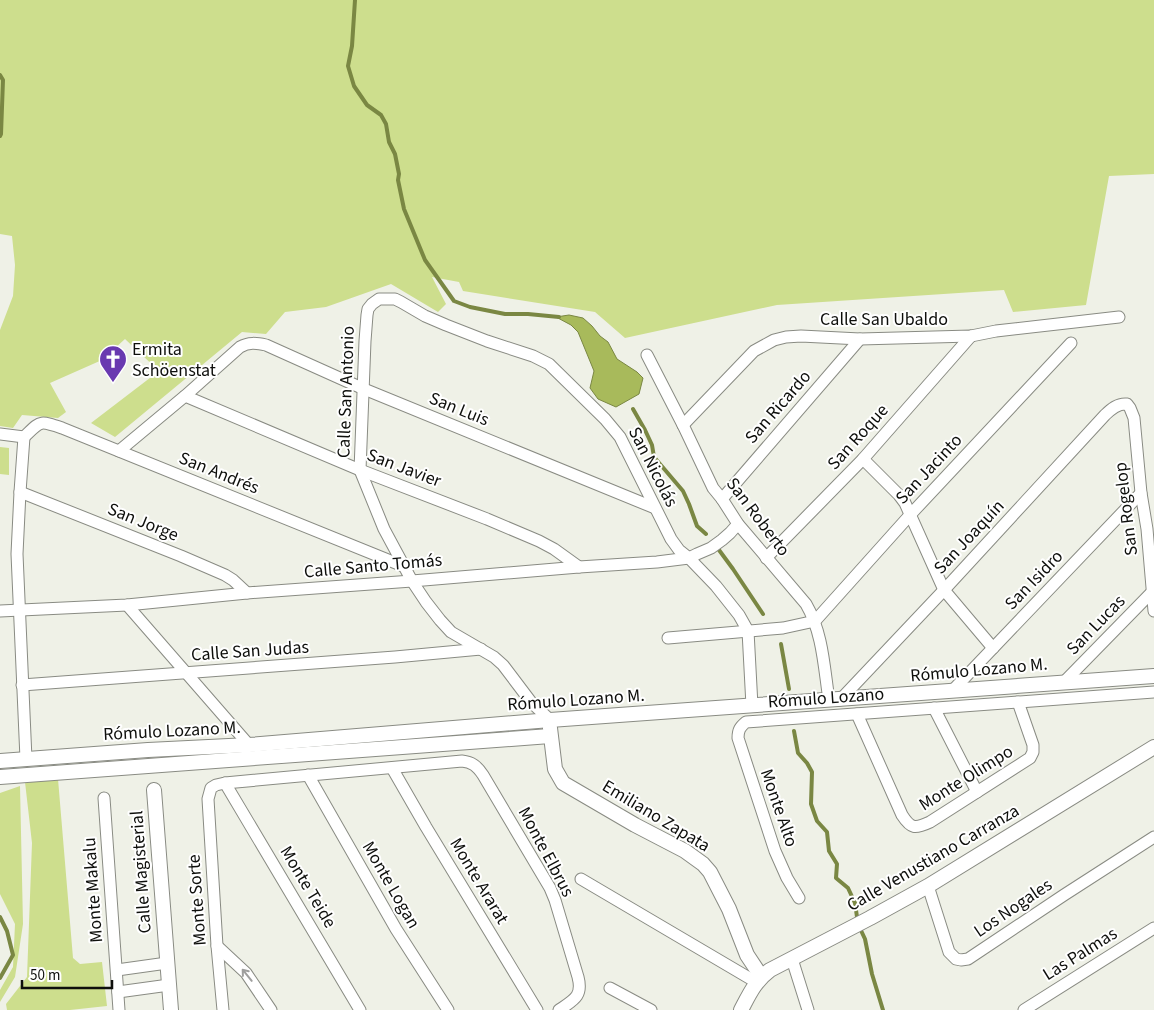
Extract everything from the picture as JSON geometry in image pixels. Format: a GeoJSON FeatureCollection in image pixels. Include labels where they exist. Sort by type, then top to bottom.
{"type":"FeatureCollection","features":[{"type":"Feature","properties":{"kind":"street","name":"Calle San Antonio"},"geometry":{"type":"LineString","coordinates":[[379,299],[368,308],[367,315],[360,470],[384,529],[403,566],[426,602],[451,632],[494,657],[503,665],[531,702],[550,720]]}},
{"type":"Feature","properties":{"kind":"street","name":"San Nicolás"},"geometry":{"type":"LineString","coordinates":[[379,299],[394,299],[446,325],[533,356],[549,364],[605,419],[620,437],[671,539],[679,550],[716,586],[739,615],[748,631],[752,706]]}},
{"type":"Feature","properties":{"kind":"street","name":"Calle San Ubaldo"},"geometry":{"type":"LineString","coordinates":[[683,425],[754,351],[774,340],[786,337],[860,339],[971,336],[996,331],[1119,317]]}},
{"type":"Feature","properties":{"kind":"street","name":"San Roque"},"geometry":{"type":"LineString","coordinates":[[766,558],[863,459],[971,336]]}},
{"type":"Feature","properties":{"kind":"street","name":"San Ricardo"},"geometry":{"type":"LineString","coordinates":[[722,499],[860,339]]}},
{"type":"Feature","properties":{"kind":"street","name":"San Luis"},"geometry":{"type":"LineString","coordinates":[[185,396],[240,347],[250,343],[266,346],[655,508]]}},
{"type":"Feature","properties":{"kind":"street","name":"San Jacinto"},"geometry":{"type":"LineString","coordinates":[[815,621],[910,515],[1071,343]]}},
{"type":"Feature","properties":{"kind":"street","name":"San Roberto"},"geometry":{"type":"LineString","coordinates":[[646,355],[683,425],[713,488],[738,524],[806,604],[820,635],[834,700]]}},
{"type":"Feature","properties":{"kind":"street"},"geometry":{"type":"LineString","coordinates":[[119,451],[185,396]]}},
{"type":"Feature","properties":{"kind":"street","name":"San Javier"},"geometry":{"type":"LineString","coordinates":[[185,396],[360,470],[539,541],[559,552],[579,567]]}},
{"type":"Feature","properties":{"kind":"street","name":"San Rogelop"},"geometry":{"type":"LineString","coordinates":[[1127,404],[1134,418],[1141,493],[1151,528],[1154,611]]}},
{"type":"Feature","properties":{"kind":"street","name":"San Joaquín"},"geometry":{"type":"LineString","coordinates":[[834,700],[944,590],[1105,415],[1114,407],[1127,404]]}},
{"type":"Feature","properties":{"kind":"street","name":"San Andrés"},"geometry":{"type":"LineString","coordinates":[[24,437],[37,424],[43,422],[62,428],[403,566]]}},
{"type":"Feature","properties":{"kind":"street"},"geometry":{"type":"LineString","coordinates":[[0,434],[24,437],[17,554],[26,759]]}},
{"type":"Feature","properties":{"kind":"street"},"geometry":{"type":"LineString","coordinates":[[863,459],[905,503],[944,590],[993,648]]}},
{"type":"Feature","properties":{"kind":"street","name":"San Jorge"},"geometry":{"type":"LineString","coordinates":[[20,492],[225,575],[247,593]]}},
{"type":"Feature","properties":{"kind":"street","name":"San Isidro"},"geometry":{"type":"LineString","coordinates":[[952,691],[1141,493]]}},
{"type":"Feature","properties":{"kind":"street","name":"Calle Santo Tomás"},"geometry":{"type":"LineString","coordinates":[[0,611],[127,605],[247,593],[657,562],[688,558],[711,548],[738,524]]}},
{"type":"Feature","properties":{"kind":"street","name":"San Lucas"},"geometry":{"type":"LineString","coordinates":[[1064,682],[1152,592]]}},
{"type":"Feature","properties":{"kind":"street"},"geometry":{"type":"LineString","coordinates":[[127,605],[249,745]]}},
{"type":"Feature","properties":{"kind":"street"},"geometry":{"type":"LineString","coordinates":[[668,638],[784,628],[815,621]]}},
{"type":"Feature","properties":{"kind":"street","name":"Calle San Judas"},"geometry":{"type":"LineString","coordinates":[[22,685],[481,649]]}},
{"type":"Feature","properties":{"kind":"street","name":"Rómulo Lozano M."},"geometry":{"type":"LineString","coordinates":[[0,761],[249,745],[550,720],[1154,676]]}},
{"type":"Feature","properties":{"kind":"street","name":"Rómulo Lozano"},"geometry":{"type":"LineString","coordinates":[[741,726],[751,721],[1154,692]]}},
{"type":"Feature","properties":{"kind":"street","name":"Monte Olimpo"},"geometry":{"type":"LineString","coordinates":[[857,714],[902,815],[914,828],[930,822],[1030,758],[1033,752],[1032,739],[1018,702]]}},
{"type":"Feature","properties":{"kind":"street"},"geometry":{"type":"LineString","coordinates":[[934,708],[977,792]]}},
{"type":"Feature","properties":{"kind":"street","name":"Emiliano Zapata"},"geometry":{"type":"LineString","coordinates":[[550,720],[554,769],[563,782],[635,825],[685,851],[696,858],[710,872],[729,909],[747,955],[759,979]]}},
{"type":"Feature","properties":{"kind":"street","name":"Monte Alto"},"geometry":{"type":"LineString","coordinates":[[741,726],[738,731],[738,738],[775,851],[787,878],[799,898]]}},
{"type":"Feature","properties":{"kind":"street"},"geometry":{"type":"LineString","coordinates":[[0,777],[550,736]]}},
{"type":"Feature","properties":{"kind":"street","name":"Calle Venustiano Carranza"},"geometry":{"type":"LineString","coordinates":[[759,979],[770,970],[928,886],[1154,747]]}},
{"type":"Feature","properties":{"kind":"street"},"geometry":{"type":"LineString","coordinates":[[148,750],[149,765]]}},
{"type":"Feature","properties":{"kind":"street","name":"Monte Elbrus"},"geometry":{"type":"LineString","coordinates":[[392,768],[462,761],[472,763],[483,775],[550,888],[555,900],[580,988],[579,994],[559,1010]]}},
{"type":"Feature","properties":{"kind":"street"},"geometry":{"type":"LineString","coordinates":[[225,783],[392,768]]}},
{"type":"Feature","properties":{"kind":"street","name":"Monte Ararat"},"geometry":{"type":"LineString","coordinates":[[392,768],[537,1010]]}},
{"type":"Feature","properties":{"kind":"street","name":"Monte Logan"},"geometry":{"type":"LineString","coordinates":[[308,775],[396,929],[448,1010]]}},
{"type":"Feature","properties":{"kind":"street","name":"Monte Sorte"},"geometry":{"type":"LineString","coordinates":[[223,1010],[208,799],[211,788],[225,783]]}},
{"type":"Feature","properties":{"kind":"street","name":"Monte Teide"},"geometry":{"type":"LineString","coordinates":[[225,783],[360,1010]]}},
{"type":"Feature","properties":{"kind":"street","name":"Calle Magisterial"},"geometry":{"type":"LineString","coordinates":[[154,790],[171,1010]]}},
{"type":"Feature","properties":{"kind":"street","name":"Monte Makalu"},"geometry":{"type":"LineString","coordinates":[[104,798],[119,1010]]}},
{"type":"Feature","properties":{"kind":"street","name":"Los Nogales"},"geometry":{"type":"LineString","coordinates":[[928,886],[949,952],[956,960],[968,959],[1154,837]]}},
{"type":"Feature","properties":{"kind":"street"},"geometry":{"type":"LineString","coordinates":[[581,880],[759,979],[741,1010]]}},
{"type":"Feature","properties":{"kind":"street","name":"Las Palmas"},"geometry":{"type":"LineString","coordinates":[[1024,1010],[1154,928]]}},
{"type":"Feature","properties":{"kind":"street"},"geometry":{"type":"LineString","coordinates":[[217,946],[246,973],[271,1010]]}},
{"type":"Feature","properties":{"kind":"street"},"geometry":{"type":"LineString","coordinates":[[792,959],[808,1010]]}},
{"type":"Feature","properties":{"kind":"street"},"geometry":{"type":"LineString","coordinates":[[116,970],[167,963]]}},
{"type":"Feature","properties":{"kind":"street"},"geometry":{"type":"LineString","coordinates":[[118,992],[169,985]]}},
{"type":"Feature","properties":{"kind":"street"},"geometry":{"type":"LineString","coordinates":[[610,988],[651,1010]]}},
{"type":"Feature","properties":{"kind":"shaded area"},"geometry":{"type":"Polygon","coordinates":[[[0,0],[1154,0],[1154,174],[1109,176],[1086,305],[1013,312],[1004,290],[777,305],[625,338],[595,312],[463,291],[459,282],[432,277],[446,304],[438,312],[391,284],[326,307],[285,312],[266,334],[242,332],[115,437],[91,423],[159,371],[125,339],[102,360],[50,383],[66,412],[58,418],[22,415],[13,428],[0,426],[0,330],[13,296],[15,265],[12,236],[0,234],[0,0]]]}},
{"type":"Feature","properties":{"kind":"shaded area"},"geometry":{"type":"Polygon","coordinates":[[[569,315],[583,318],[608,342],[617,359],[643,378],[639,394],[616,407],[598,399],[590,388],[594,371],[578,332],[571,325],[556,317],[569,315]]]}},
{"type":"Feature","properties":{"kind":"shaded area"},"geometry":{"type":"Polygon","coordinates":[[[0,447],[9,448],[9,475],[0,474],[0,447]]]}},
{"type":"Feature","properties":{"kind":"shaded area"},"geometry":{"type":"Polygon","coordinates":[[[58,779],[73,958],[80,964],[102,962],[107,1006],[70,1010],[7,1010],[6,1004],[27,977],[32,843],[25,782],[58,779]]]}},
{"type":"Feature","properties":{"kind":"shaded area"},"geometry":{"type":"Polygon","coordinates":[[[20,786],[23,924],[15,977],[0,1002],[0,990],[13,967],[15,924],[0,894],[0,793],[20,786]]]}},
{"type":"Feature","properties":{"kind":"waterway"},"geometry":{"type":"LineString","coordinates":[[355,0],[352,46],[348,66],[354,86],[367,105],[381,115],[386,124],[389,142],[395,154],[404,209],[425,260],[454,301],[470,307],[505,314],[559,317]]}},
{"type":"Feature","properties":{"kind":"waterway"},"geometry":{"type":"LineString","coordinates":[[0,75],[3,80],[0,136]]}},
{"type":"Feature","properties":{"kind":"waterway"},"geometry":{"type":"LineString","coordinates":[[633,409],[652,445],[654,457],[683,491],[697,526],[706,534]]}},
{"type":"Feature","properties":{"kind":"waterway"},"geometry":{"type":"LineString","coordinates":[[719,550],[763,614]]}},
{"type":"Feature","properties":{"kind":"waterway"},"geometry":{"type":"LineString","coordinates":[[781,644],[789,689]]}},
{"type":"Feature","properties":{"kind":"waterway"},"geometry":{"type":"LineString","coordinates":[[794,731],[798,753],[812,772],[811,804],[817,821],[827,832],[829,851],[837,864],[836,878],[848,888],[855,903],[858,924],[865,939],[872,974],[883,1010]]}},
{"type":"Feature","properties":{"kind":"waterway"},"geometry":{"type":"LineString","coordinates":[[0,917],[7,931],[13,955],[0,978]]}},
{"type":"Feature","properties":{"kind":"place","name":"Ermita Schöenstat"},"geometry":{"type":"Point","coordinates":[113,383]}}]}
